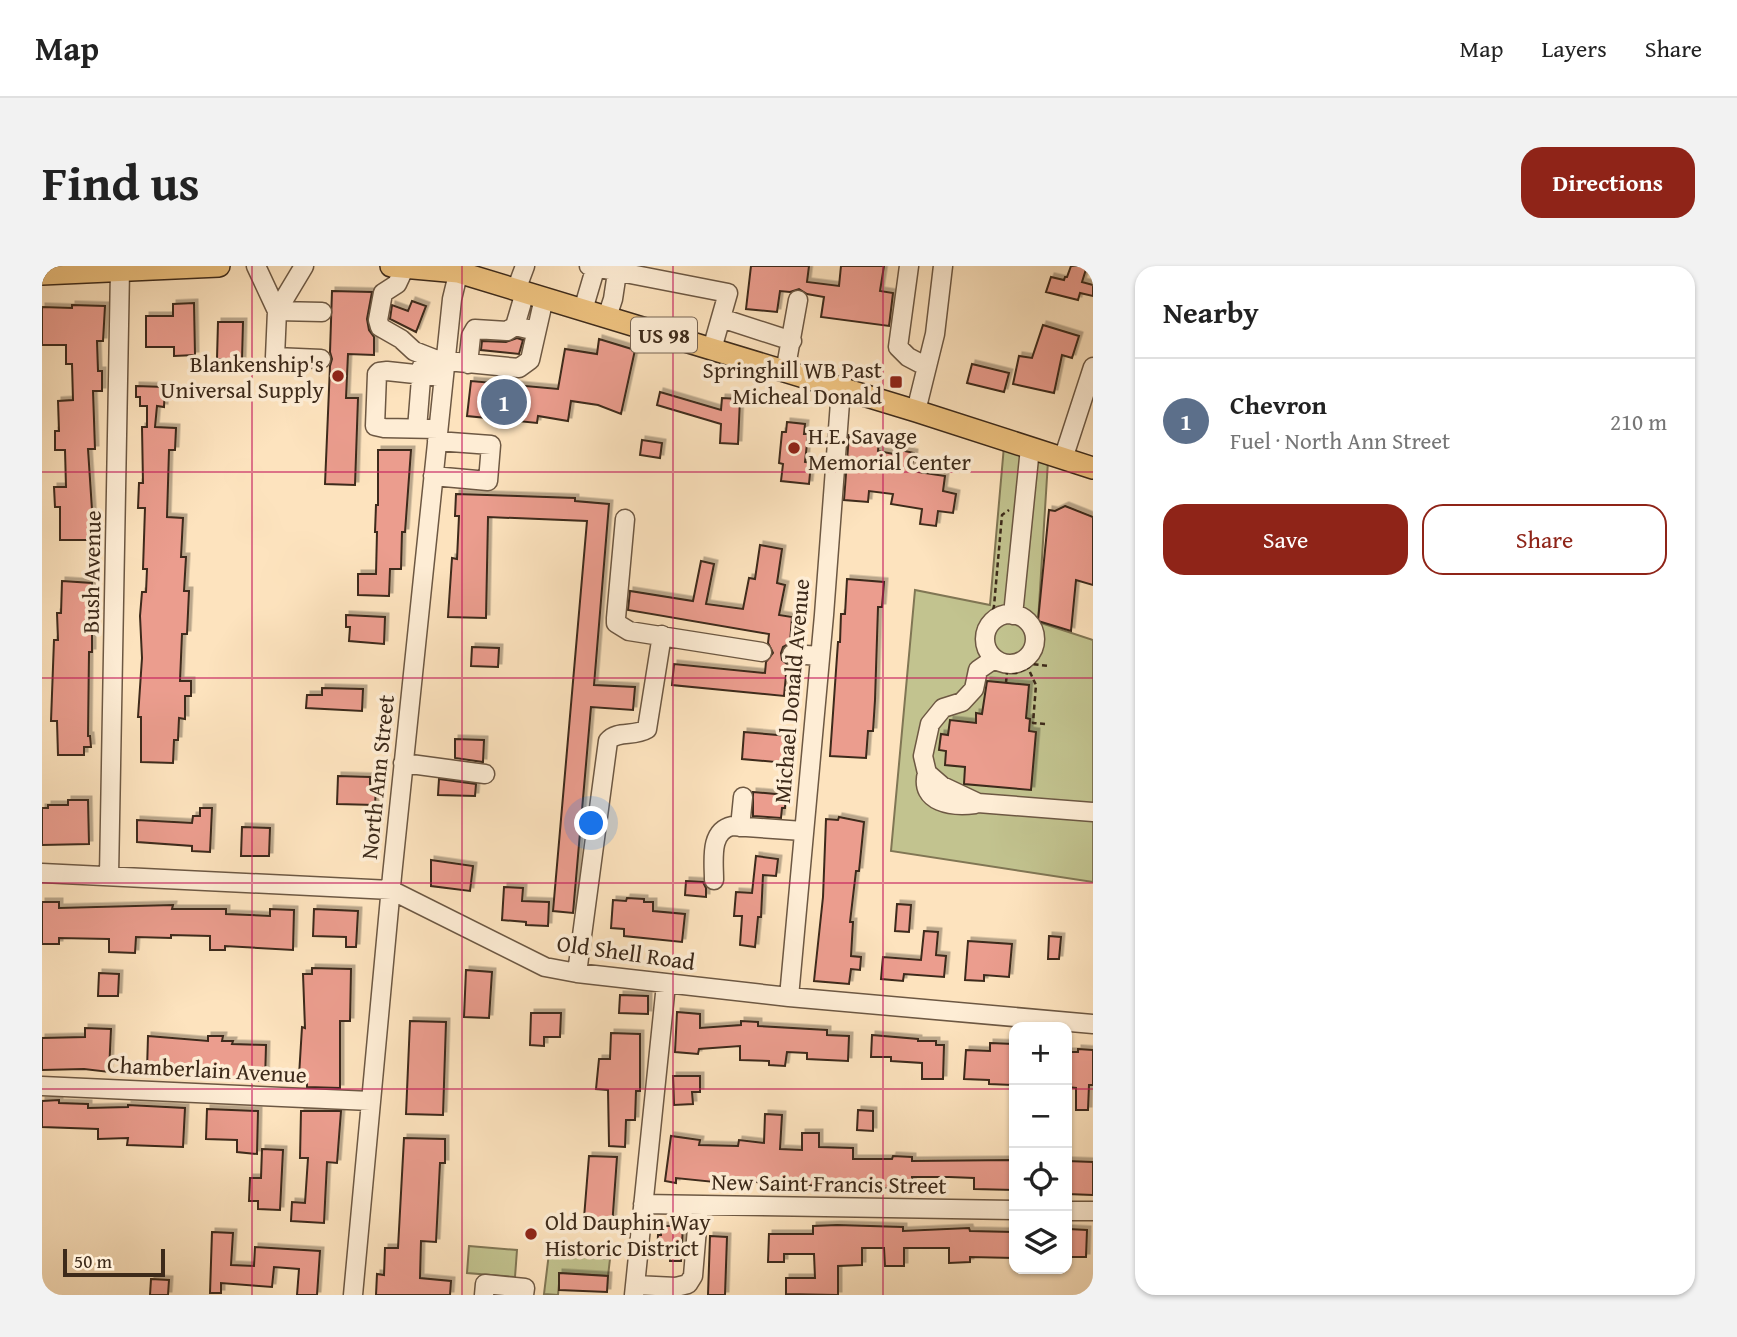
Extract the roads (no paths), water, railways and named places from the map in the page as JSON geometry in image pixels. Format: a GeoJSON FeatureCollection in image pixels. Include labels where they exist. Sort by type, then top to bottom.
{"type":"FeatureCollection","features":[{"type":"Feature","properties":{"kind":"main road"},"geometry":{"type":"LineString","coordinates":[[52,271],[219,266]]}},
{"type":"Feature","properties":{"kind":"main road","name":"US 98"},"geometry":{"type":"LineString","coordinates":[[398,267],[455,268],[486,273],[528,293],[1093,468]]}},
{"type":"Feature","properties":{"kind":"street"},"geometry":{"type":"LineString","coordinates":[[256,266],[277,311],[275,357],[321,359]]}},
{"type":"Feature","properties":{"kind":"street"},"geometry":{"type":"LineString","coordinates":[[277,311],[304,266]]}},
{"type":"Feature","properties":{"kind":"street"},"geometry":{"type":"LineString","coordinates":[[433,477],[488,481],[491,445],[417,429],[375,426],[377,374],[387,372],[422,375],[468,364],[519,368],[530,360],[536,331],[524,266]]}},
{"type":"Feature","properties":{"kind":"street"},"geometry":{"type":"LineString","coordinates":[[583,310],[594,266],[652,272],[728,293],[712,349]]}},
{"type":"Feature","properties":{"kind":"street"},"geometry":{"type":"LineString","coordinates":[[909,266],[898,347],[908,357],[927,367]]}},
{"type":"Feature","properties":{"kind":"street"},"geometry":{"type":"LineString","coordinates":[[916,411],[935,334],[943,266]]}},
{"type":"Feature","properties":{"kind":"street"},"geometry":{"type":"LineString","coordinates":[[398,267],[397,284],[383,293],[379,320],[383,329],[444,369]]}},
{"type":"Feature","properties":{"kind":"street","name":"North Ann Street"},"geometry":{"type":"LineString","coordinates":[[352,1295],[390,890],[455,268]]}},
{"type":"Feature","properties":{"kind":"street","name":"Bush Avenue"},"geometry":{"type":"LineString","coordinates":[[109,876],[120,270]]}},
{"type":"Feature","properties":{"kind":"street"},"geometry":{"type":"LineString","coordinates":[[607,317],[618,270]]}},
{"type":"Feature","properties":{"kind":"street"},"geometry":{"type":"LineString","coordinates":[[468,364],[471,336],[475,330],[507,331],[515,326],[528,293]]}},
{"type":"Feature","properties":{"kind":"street"},"geometry":{"type":"LineString","coordinates":[[785,372],[798,300]]}},
{"type":"Feature","properties":{"kind":"street"},"geometry":{"type":"LineString","coordinates":[[277,311],[322,312]]}},
{"type":"Feature","properties":{"kind":"street"},"geometry":{"type":"LineString","coordinates":[[721,318],[792,341]]}},
{"type":"Feature","properties":{"kind":"street"},"geometry":{"type":"LineString","coordinates":[[515,326],[536,331]]}},
{"type":"Feature","properties":{"kind":"street"},"geometry":{"type":"LineString","coordinates":[[417,429],[423,356]]}},
{"type":"Feature","properties":{"kind":"street"},"geometry":{"type":"LineString","coordinates":[[1063,459],[1093,367]]}},
{"type":"Feature","properties":{"kind":"street","name":"Michael Donald Avenue"},"geometry":{"type":"LineString","coordinates":[[789,997],[841,389]]}},
{"type":"Feature","properties":{"kind":"street"},"geometry":{"type":"LineString","coordinates":[[1013,615],[1030,448]]}},
{"type":"Feature","properties":{"kind":"street"},"geometry":{"type":"LineString","coordinates":[[625,519],[617,623],[629,631],[762,652]]}},
{"type":"Feature","properties":{"kind":"street"},"geometry":{"type":"LineString","coordinates":[[1001,665],[986,646],[987,630],[997,618],[1013,615],[1027,620],[1035,634],[1034,649],[1024,661],[1017,664],[1001,663],[1001,665],[978,670],[974,689],[962,702],[943,708],[930,724],[923,756],[927,773],[942,786],[978,803],[1093,812]]}},
{"type":"Feature","properties":{"kind":"street"},"geometry":{"type":"LineString","coordinates":[[577,973],[608,741],[617,735],[632,735],[647,729],[662,635]]}},
{"type":"Feature","properties":{"kind":"street"},"geometry":{"type":"LineString","coordinates":[[792,654],[820,656]]}},
{"type":"Feature","properties":{"kind":"street"},"geometry":{"type":"LineString","coordinates":[[403,763],[485,774]]}},
{"type":"Feature","properties":{"kind":"street"},"geometry":{"type":"LineString","coordinates":[[740,827],[743,797]]}},
{"type":"Feature","properties":{"kind":"street"},"geometry":{"type":"LineString","coordinates":[[714,880],[715,840],[725,827],[803,831]]}},
{"type":"Feature","properties":{"kind":"street","name":"Old Shell Road"},"geometry":{"type":"LineString","coordinates":[[42,873],[390,890],[545,967],[666,984],[789,997],[1093,1024]]}},
{"type":"Feature","properties":{"kind":"street"},"geometry":{"type":"LineString","coordinates":[[666,984],[634,1290],[688,1284],[693,1276],[699,1205]]}},
{"type":"Feature","properties":{"kind":"street","name":"Chamberlain Avenue"},"geometry":{"type":"LineString","coordinates":[[42,1086],[370,1101]]}},
{"type":"Feature","properties":{"kind":"street","name":"New Saint Francis Street"},"geometry":{"type":"LineString","coordinates":[[643,1204],[1009,1210]]}},
{"type":"Feature","properties":{"kind":"street"},"geometry":{"type":"LineString","coordinates":[[1072,1211],[1093,1211]]}},
{"type":"Feature","properties":{"kind":"street"},"geometry":{"type":"LineString","coordinates":[[484,1295],[485,1284],[524,1288],[524,1295]]}},
{"type":"Feature","properties":{"kind":"place","name":"Blankenship's Universal Supply"},"geometry":{"type":"Point","coordinates":[338,376]}},
{"type":"Feature","properties":{"kind":"place","name":"Springhill WB Past Micheal Donald"},"geometry":{"type":"Point","coordinates":[896,382]}},
{"type":"Feature","properties":{"kind":"place","name":"Chevron"},"geometry":{"type":"Point","coordinates":[504,402]}},
{"type":"Feature","properties":{"kind":"place","name":"H.E. Savage Memorial Center"},"geometry":{"type":"Point","coordinates":[794,448]}},
{"type":"Feature","properties":{"kind":"place","name":"Old Dauphin Way Historic District"},"geometry":{"type":"Point","coordinates":[531,1234]}}]}
